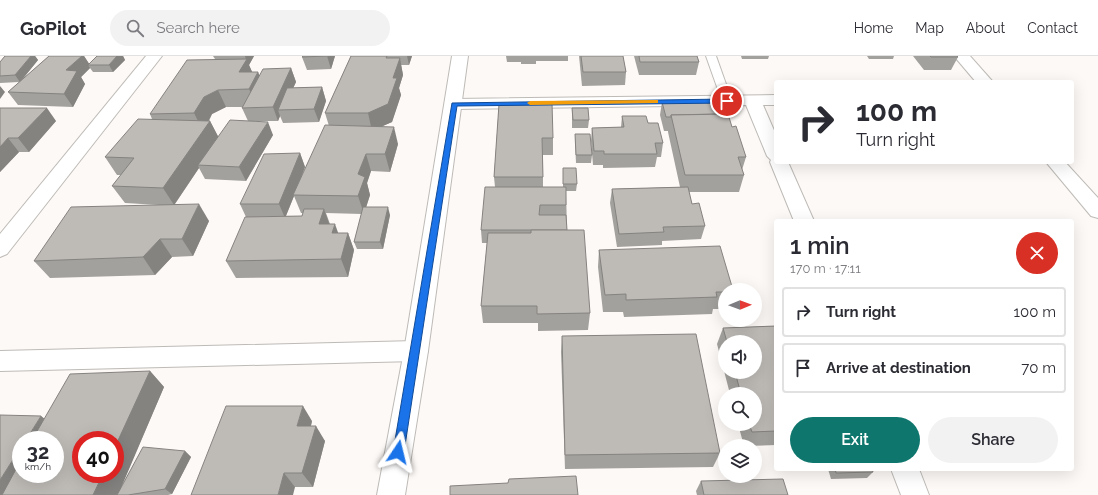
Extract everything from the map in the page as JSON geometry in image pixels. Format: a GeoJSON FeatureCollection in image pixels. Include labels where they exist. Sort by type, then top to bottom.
{"type":"FeatureCollection","features":[{"type":"Feature","properties":{"kind":"street"},"geometry":{"type":"LineString","coordinates":[[0,249],[154,56]]}},
{"type":"Feature","properties":{"kind":"street"},"geometry":{"type":"LineString","coordinates":[[391,495],[416,351],[460,56]]}},
{"type":"Feature","properties":{"kind":"street"},"geometry":{"type":"LineString","coordinates":[[962,56],[983,80]]}},
{"type":"Feature","properties":{"kind":"street"},"geometry":{"type":"LineString","coordinates":[[454,104],[774,100]]}},
{"type":"Feature","properties":{"kind":"street"},"geometry":{"type":"LineString","coordinates":[[753,101],[774,151]]}},
{"type":"Feature","properties":{"kind":"street"},"geometry":{"type":"LineString","coordinates":[[780,164],[803,219]]}},
{"type":"Feature","properties":{"kind":"street"},"geometry":{"type":"LineString","coordinates":[[1057,164],[1098,211]]}},
{"type":"Feature","properties":{"kind":"street"},"geometry":{"type":"LineString","coordinates":[[0,361],[416,351]]}},
{"type":"Feature","properties":{"kind":"street"},"geometry":{"type":"LineString","coordinates":[[906,471],[915,495]]}},
{"type":"Feature","properties":{"kind":"lane"},"geometry":{"type":"LineString","coordinates":[[711,56],[727,101]]}},
{"type":"Feature","properties":{"kind":"building"},"geometry":{"type":"Polygon","coordinates":[[[5,56],[31,56],[15,75],[0,76],[0,62],[5,56]]]}},
{"type":"Feature","properties":{"kind":"building"},"geometry":{"type":"Polygon","coordinates":[[[49,56],[82,56],[66,70],[77,71],[64,94],[8,92],[49,56]]]}},
{"type":"Feature","properties":{"kind":"building"},"geometry":{"type":"Polygon","coordinates":[[[97,56],[117,56],[109,65],[88,65],[97,56]]]}},
{"type":"Feature","properties":{"kind":"building"},"geometry":{"type":"Polygon","coordinates":[[[303,56],[327,56],[302,57],[303,56]]]}},
{"type":"Feature","properties":{"kind":"building"},"geometry":{"type":"Polygon","coordinates":[[[351,56],[387,56],[386,58],[400,58],[393,78],[397,78],[388,104],[368,113],[325,113],[351,56]]]}},
{"type":"Feature","properties":{"kind":"building"},"geometry":{"type":"Polygon","coordinates":[[[581,56],[623,56],[626,72],[583,72],[581,56]]]}},
{"type":"Feature","properties":{"kind":"building"},"geometry":{"type":"Polygon","coordinates":[[[639,56],[697,56],[699,62],[640,62],[639,56]]]}},
{"type":"Feature","properties":{"kind":"building"},"geometry":{"type":"Polygon","coordinates":[[[930,56],[957,56],[958,57],[931,57],[930,56]]]}},
{"type":"Feature","properties":{"kind":"building"},"geometry":{"type":"Polygon","coordinates":[[[247,59],[239,72],[258,72],[249,89],[218,90],[204,97],[194,113],[150,114],[187,60],[247,59]]]}},
{"type":"Feature","properties":{"kind":"building"},"geometry":{"type":"Polygon","coordinates":[[[291,68],[273,107],[242,108],[263,69],[291,68]]]}},
{"type":"Feature","properties":{"kind":"building"},"geometry":{"type":"Polygon","coordinates":[[[322,87],[314,109],[278,110],[287,88],[322,87]]]}},
{"type":"Feature","properties":{"kind":"building"},"geometry":{"type":"Polygon","coordinates":[[[712,101],[717,114],[671,115],[671,117],[666,117],[662,102],[712,101]]]}},
{"type":"Feature","properties":{"kind":"building"},"geometry":{"type":"Polygon","coordinates":[[[552,103],[553,138],[542,138],[543,177],[494,177],[499,104],[552,103]]]}},
{"type":"Feature","properties":{"kind":"building"},"geometry":{"type":"Polygon","coordinates":[[[0,108],[47,108],[18,138],[8,138],[0,147],[0,108]]]}},
{"type":"Feature","properties":{"kind":"building"},"geometry":{"type":"Polygon","coordinates":[[[572,108],[588,108],[589,120],[573,120],[572,108]]]}},
{"type":"Feature","properties":{"kind":"building"},"geometry":{"type":"Polygon","coordinates":[[[728,114],[732,127],[736,126],[746,157],[738,157],[744,175],[685,175],[671,115],[728,114]]]}},
{"type":"Feature","properties":{"kind":"building"},"geometry":{"type":"Polygon","coordinates":[[[622,116],[646,116],[648,123],[658,123],[663,143],[655,143],[657,154],[604,154],[604,151],[594,151],[592,128],[624,127],[622,116]]]}},
{"type":"Feature","properties":{"kind":"building"},"geometry":{"type":"Polygon","coordinates":[[[138,119],[210,121],[163,188],[112,186],[134,158],[105,157],[138,119]]]}},
{"type":"Feature","properties":{"kind":"building"},"geometry":{"type":"Polygon","coordinates":[[[230,120],[268,122],[239,167],[198,165],[230,120]]]}},
{"type":"Feature","properties":{"kind":"building"},"geometry":{"type":"Polygon","coordinates":[[[325,125],[394,127],[385,154],[366,154],[358,174],[365,177],[358,196],[293,195],[325,125]]]}},
{"type":"Feature","properties":{"kind":"building"},"geometry":{"type":"Polygon","coordinates":[[[575,134],[590,134],[592,155],[576,155],[575,134]]]}},
{"type":"Feature","properties":{"kind":"building"},"geometry":{"type":"Polygon","coordinates":[[[300,153],[279,204],[240,204],[264,154],[300,153]]]}},
{"type":"Feature","properties":{"kind":"building"},"geometry":{"type":"Polygon","coordinates":[[[563,168],[576,168],[577,184],[563,184],[563,168]]]}},
{"type":"Feature","properties":{"kind":"building"},"geometry":{"type":"Polygon","coordinates":[[[485,187],[566,187],[566,205],[540,205],[539,215],[566,215],[567,230],[481,230],[485,187]]]}},
{"type":"Feature","properties":{"kind":"building"},"geometry":{"type":"Polygon","coordinates":[[[688,187],[692,204],[699,203],[705,226],[663,227],[664,232],[619,234],[612,189],[688,187]]]}},
{"type":"Feature","properties":{"kind":"building"},"geometry":{"type":"Polygon","coordinates":[[[199,204],[182,239],[160,239],[143,257],[34,261],[71,207],[199,204]]]}},
{"type":"Feature","properties":{"kind":"building"},"geometry":{"type":"Polygon","coordinates":[[[363,207],[388,207],[380,242],[354,242],[363,207]]]}},
{"type":"Feature","properties":{"kind":"building"},"geometry":{"type":"Polygon","coordinates":[[[304,209],[324,209],[319,224],[335,224],[332,233],[348,233],[341,259],[226,261],[245,217],[302,216],[304,209]]]}},
{"type":"Feature","properties":{"kind":"building"},"geometry":{"type":"Polygon","coordinates":[[[531,230],[584,230],[590,313],[537,314],[537,306],[481,306],[488,233],[531,233],[531,230]]]}},
{"type":"Feature","properties":{"kind":"building"},"geometry":{"type":"Polygon","coordinates":[[[720,246],[731,283],[718,283],[718,292],[716,292],[717,297],[626,300],[626,294],[605,295],[599,250],[720,246]]]}},
{"type":"Feature","properties":{"kind":"building"},"geometry":{"type":"Polygon","coordinates":[[[774,326],[774,431],[752,432],[762,431],[762,387],[739,387],[737,379],[762,379],[762,335],[725,335],[723,328],[774,326]]]}},
{"type":"Feature","properties":{"kind":"building"},"geometry":{"type":"Polygon","coordinates":[[[696,334],[718,443],[718,453],[565,455],[562,336],[696,334]]]}},
{"type":"Feature","properties":{"kind":"building"},"geometry":{"type":"Polygon","coordinates":[[[150,371],[122,431],[72,431],[72,483],[99,483],[93,495],[2,495],[12,477],[12,483],[64,483],[64,431],[37,431],[70,374],[150,371]]]}},
{"type":"Feature","properties":{"kind":"building"},"geometry":{"type":"Polygon","coordinates":[[[226,406],[303,406],[297,426],[316,426],[302,473],[284,473],[278,495],[191,495],[226,406]]]}},
{"type":"Feature","properties":{"kind":"building"},"geometry":{"type":"Polygon","coordinates":[[[0,415],[41,416],[32,431],[12,431],[12,461],[0,480],[0,415]]]}},
{"type":"Feature","properties":{"kind":"building"},"geometry":{"type":"Polygon","coordinates":[[[143,447],[185,451],[165,489],[128,495],[117,495],[143,447]]]}},
{"type":"Feature","properties":{"kind":"building"},"geometry":{"type":"Polygon","coordinates":[[[836,471],[873,472],[836,473],[836,471]]]}},
{"type":"Feature","properties":{"kind":"building"},"geometry":{"type":"Polygon","coordinates":[[[576,476],[578,495],[450,495],[450,486],[508,483],[509,479],[576,476]]]}},
{"type":"Feature","properties":{"kind":"building"},"geometry":{"type":"Polygon","coordinates":[[[783,479],[788,495],[704,495],[701,481],[718,481],[718,483],[762,483],[762,480],[783,479]]]}},
{"type":"Feature","properties":{"kind":"slow traffic"},"geometry":{"type":"LineString","coordinates":[[530,103],[655,102]]}},
{"type":"Feature","properties":{"kind":"route"},"geometry":{"type":"LineString","coordinates":[[398,452],[418,336],[454,104],[727,101]]}}]}
